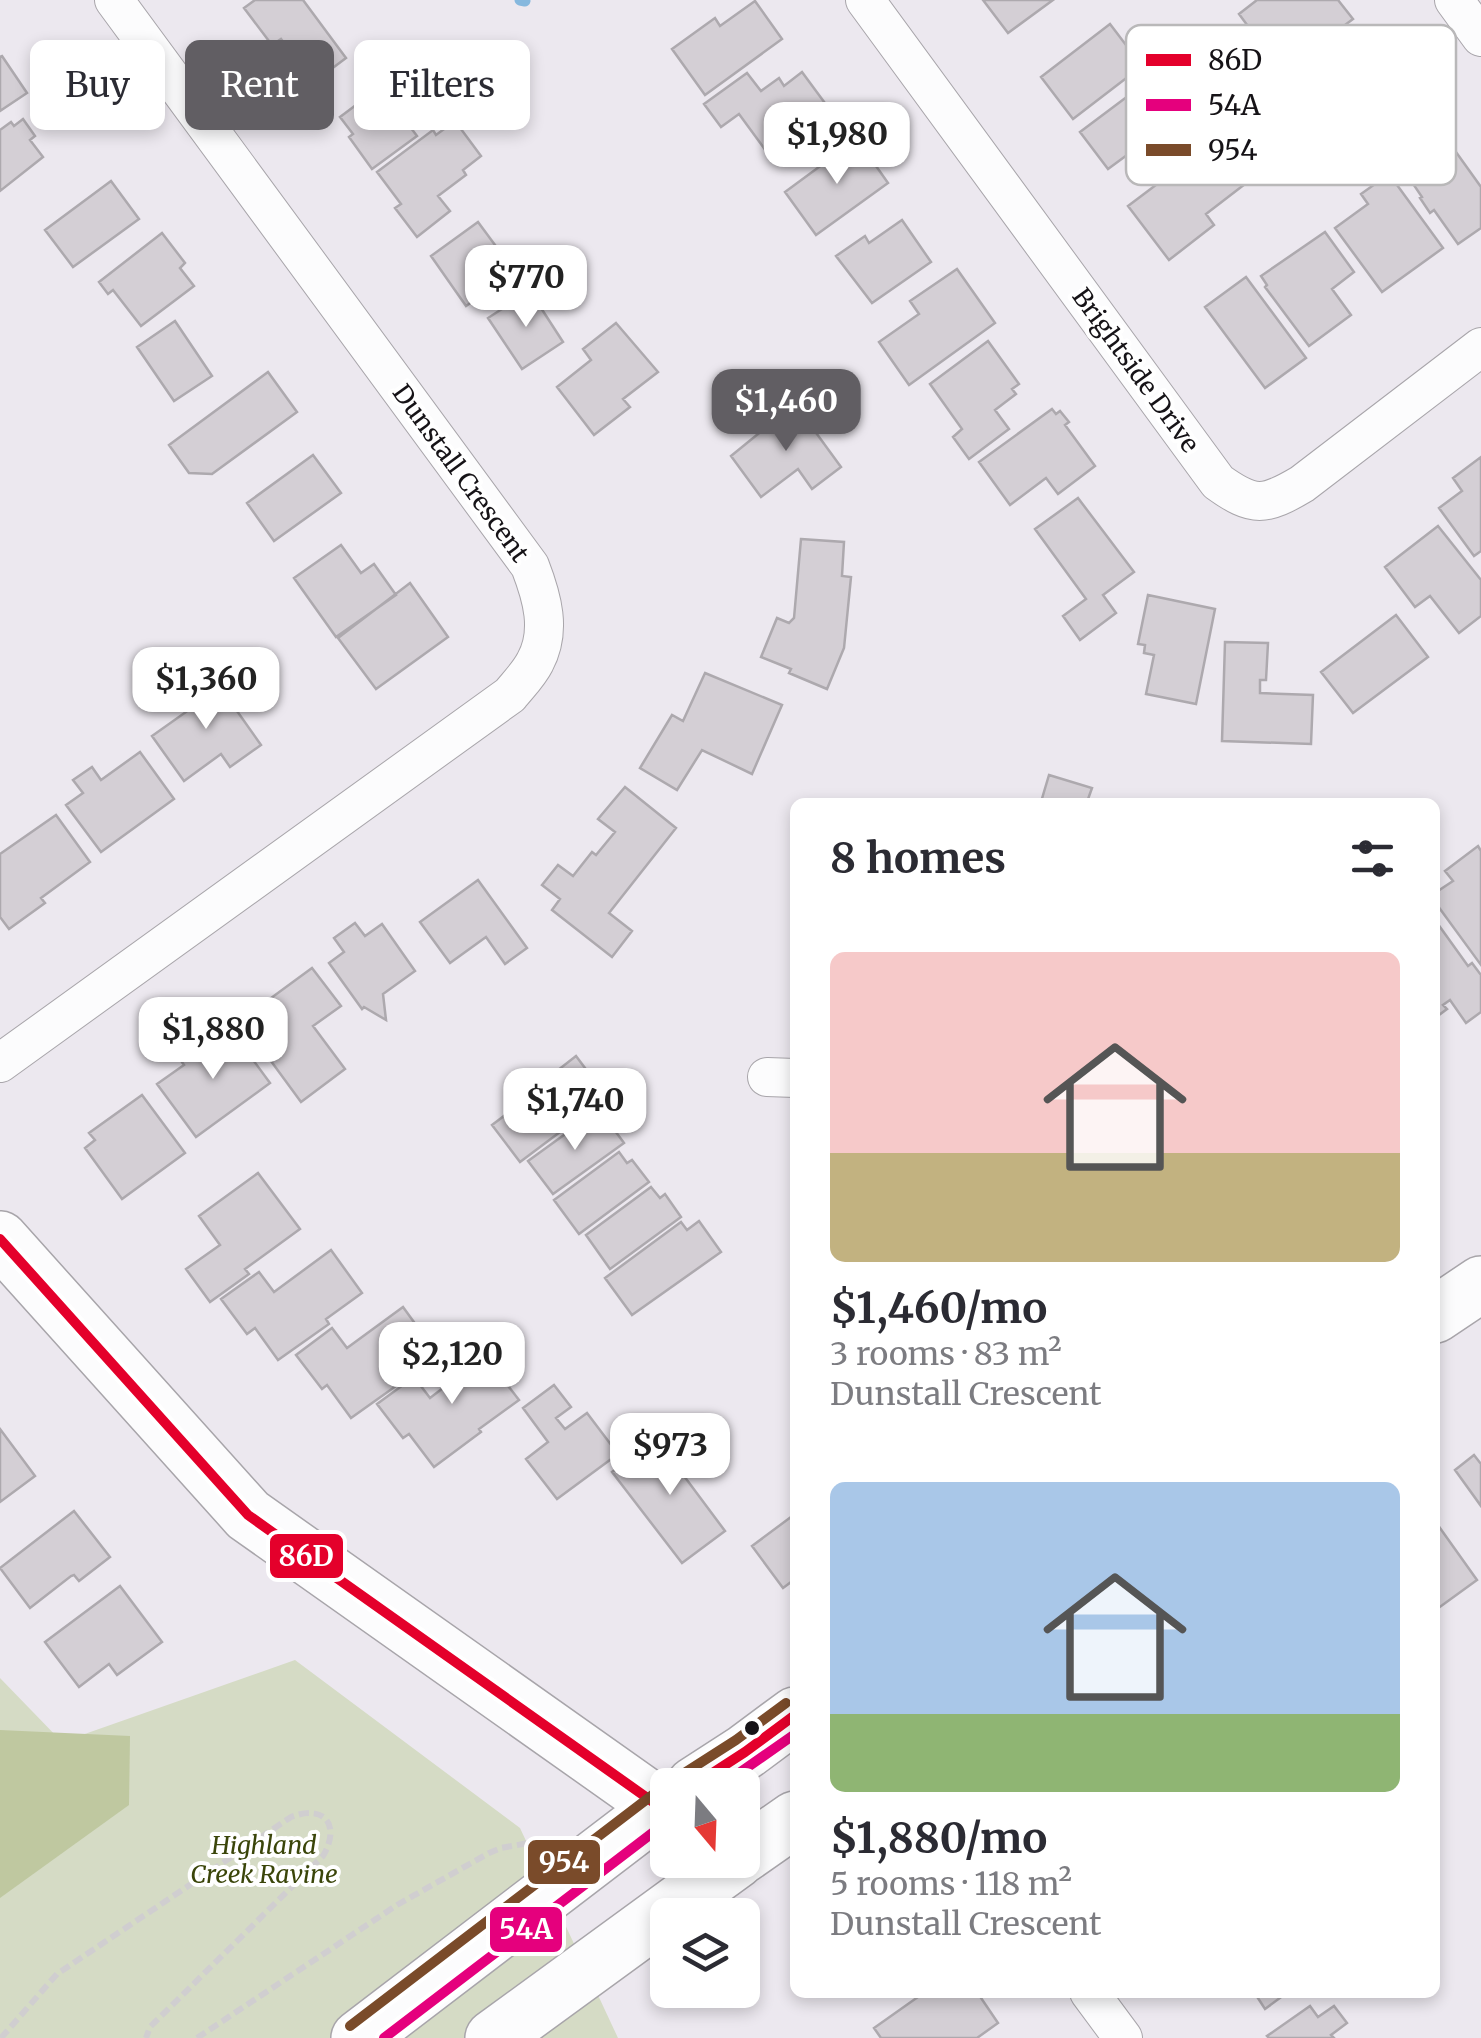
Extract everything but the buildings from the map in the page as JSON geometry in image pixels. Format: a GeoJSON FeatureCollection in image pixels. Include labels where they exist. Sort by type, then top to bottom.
{"type":"FeatureCollection","features":[{"type":"Feature","properties":{"kind":"main road"},"geometry":{"type":"LineString","coordinates":[[0,1239],[248,1515],[650,1786]]}},
{"type":"Feature","properties":{"kind":"main road"},"geometry":{"type":"LineString","coordinates":[[1440,1313],[1481,1284]]}},
{"type":"Feature","properties":{"kind":"main road"},"geometry":{"type":"LineString","coordinates":[[721,1768],[790,1718]]}},
{"type":"Feature","properties":{"kind":"main road"},"geometry":{"type":"LineString","coordinates":[[359,2038],[650,1818]]}},
{"type":"Feature","properties":{"kind":"main road"},"geometry":{"type":"LineString","coordinates":[[760,1844],[790,1823]]}},
{"type":"Feature","properties":{"kind":"main road"},"geometry":{"type":"LineString","coordinates":[[493,2038],[713,1878]]}},
{"type":"Feature","properties":{"kind":"street","name":"Dunstall Crescent"},"geometry":{"type":"LineString","coordinates":[[0,1063],[510,695],[536,662],[544,630],[543,601],[530,566],[114,0]]}},
{"type":"Feature","properties":{"kind":"street","name":"Brightside Drive"},"geometry":{"type":"LineString","coordinates":[[866,0],[1218,482],[1242,500],[1274,500],[1302,484],[1481,347]]}},
{"type":"Feature","properties":{"kind":"street"},"geometry":{"type":"LineString","coordinates":[[1454,0],[1481,37]]}},
{"type":"Feature","properties":{"kind":"street"},"geometry":{"type":"LineString","coordinates":[[1093,1998],[1123,2038]]}},
{"type":"Feature","properties":{"kind":"path"},"geometry":{"type":"LineString","coordinates":[[1,2038],[57,1974],[291,1817],[315,1812],[325,1817],[332,1836],[324,1856],[150,2027],[146,2038]]}},
{"type":"Feature","properties":{"kind":"path"},"geometry":{"type":"LineString","coordinates":[[197,2038],[443,1878],[501,1848],[550,1838]]}},
{"type":"Feature","properties":{"kind":"green space","name":"Highland Creek Ravine"},"geometry":{"type":"Polygon","coordinates":[[[295,1660],[520,1828],[618,2038],[0,2038],[0,1678],[62,1742],[295,1660]]]}},
{"type":"Feature","properties":{"kind":"green space"},"geometry":{"type":"Polygon","coordinates":[[[0,1730],[130,1736],[129,1805],[0,1898],[0,1730]]]}},
{"type":"Feature","properties":{"kind":"waterway"},"geometry":{"type":"LineString","coordinates":[[520,0],[525,1]]}},
{"type":"Feature","properties":{"kind":"transit line","name":"86D"},"geometry":{"type":"LineString","coordinates":[[0,1239],[248,1515],[650,1800]]}},
{"type":"Feature","properties":{"kind":"transit line","name":"954"},"geometry":{"type":"LineString","coordinates":[[692,1768],[786,1703]]}},
{"type":"Feature","properties":{"kind":"transit line","name":"86D"},"geometry":{"type":"LineString","coordinates":[[720,1768],[790,1719]]}},
{"type":"Feature","properties":{"kind":"transit line","name":"54A"},"geometry":{"type":"LineString","coordinates":[[746,1768],[790,1737]]}},
{"type":"Feature","properties":{"kind":"transit line","name":"954"},"geometry":{"type":"LineString","coordinates":[[350,2026],[650,1797]]}},
{"type":"Feature","properties":{"kind":"transit line","name":"54A"},"geometry":{"type":"LineString","coordinates":[[384,2038],[650,1835]]}}]}
